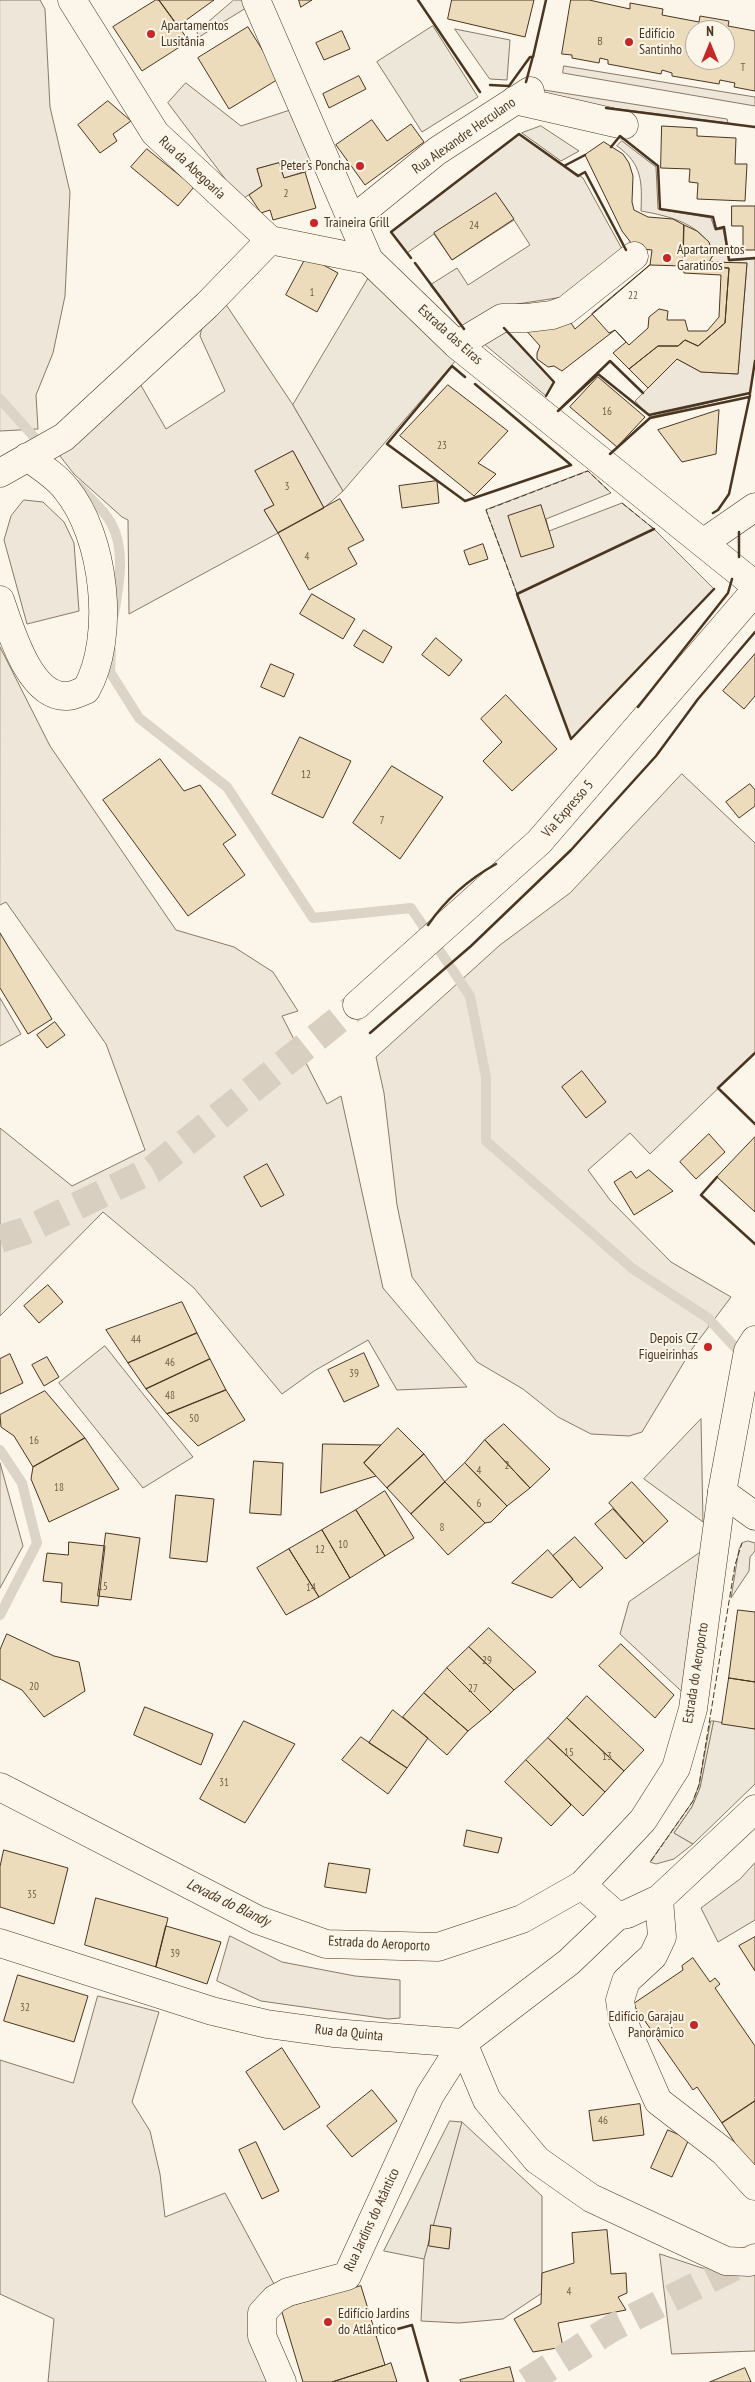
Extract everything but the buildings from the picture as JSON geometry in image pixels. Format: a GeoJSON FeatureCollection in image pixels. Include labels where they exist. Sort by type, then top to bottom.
{"type":"FeatureCollection","features":[{"type":"Feature","properties":{"kind":"street","name":"Rua da Abegoaria"},"geometry":{"type":"LineString","coordinates":[[72,0],[155,133],[270,240]]}},
{"type":"Feature","properties":{"kind":"street","name":"Estrada das Eiras"},"geometry":{"type":"LineString","coordinates":[[256,0],[369,260],[457,344],[755,584]]}},
{"type":"Feature","properties":{"kind":"street","name":"Rua Alexandre Herculano"},"geometry":{"type":"LineString","coordinates":[[352,220],[437,151],[522,96],[624,126]]}},
{"type":"Feature","properties":{"kind":"street"},"geometry":{"type":"LineString","coordinates":[[0,473],[64,437],[207,305],[270,240],[369,260]]}},
{"type":"Feature","properties":{"kind":"street"},"geometry":{"type":"LineString","coordinates":[[457,344],[502,318],[552,315],[566,310],[634,256]]}},
{"type":"Feature","properties":{"kind":"street"},"geometry":{"type":"LineString","coordinates":[[0,600],[30,673],[46,690],[66,696],[86,690],[94,676],[100,652],[102,624],[102,585],[93,540],[81,512],[66,489],[28,457]]}},
{"type":"Feature","properties":{"kind":"street"},"geometry":{"type":"LineString","coordinates":[[703,543],[755,507]]}},
{"type":"Feature","properties":{"kind":"street","name":"Via Expresso 5"},"geometry":{"type":"LineString","coordinates":[[357,1005],[539,842],[755,591]]}},
{"type":"Feature","properties":{"kind":"street","name":"Estrada do Aeroporto"},"geometry":{"type":"LineString","coordinates":[[0,1787],[258,1920],[326,1944],[438,1947],[522,1919],[582,1885],[643,1820],[676,1768],[692,1709],[722,1492],[748,1351],[755,1340]]}},
{"type":"Feature","properties":{"kind":"street"},"geometry":{"type":"LineString","coordinates":[[722,1492],[755,1516]]}},
{"type":"Feature","properties":{"kind":"street"},"geometry":{"type":"LineString","coordinates":[[755,1809],[659,1899],[627,1914],[617,1916],[569,1962],[463,2043],[487,2100],[537,2160],[591,2198],[726,2261],[749,2262],[755,2258]]}},
{"type":"Feature","properties":{"kind":"street"},"geometry":{"type":"LineString","coordinates":[[582,1885],[617,1916]]}},
{"type":"Feature","properties":{"kind":"street"},"geometry":{"type":"LineString","coordinates":[[659,1899],[662,1937],[653,1956],[626,1981],[620,2000],[623,2020],[658,2101],[724,2152],[755,2186]]}},
{"type":"Feature","properties":{"kind":"street","name":"Rua da Quinta"},"geometry":{"type":"LineString","coordinates":[[0,1943],[212,2011],[267,2024],[333,2033],[463,2043]]}},
{"type":"Feature","properties":{"kind":"street","name":"Rua Jardins do Atântico"},"geometry":{"type":"LineString","coordinates":[[282,2382],[262,2336],[262,2313],[275,2299],[288,2292],[347,2276],[430,2096],[463,2043]]}},
{"type":"Feature","properties":{"kind":"shaded area"},"geometry":{"type":"Polygon","coordinates":[[[0,0],[40,0],[45,9],[50,107],[70,192],[65,296],[53,353],[36,395],[38,429],[0,431],[0,0]]]}},
{"type":"Feature","properties":{"kind":"shaded area"},"geometry":{"type":"Polygon","coordinates":[[[234,0],[252,0],[254,3],[199,37],[197,32],[234,0]]]}},
{"type":"Feature","properties":{"kind":"shaded area"},"geometry":{"type":"Polygon","coordinates":[[[433,26],[478,97],[422,132],[377,62],[433,26]]]}},
{"type":"Feature","properties":{"kind":"shaded area"},"geometry":{"type":"Polygon","coordinates":[[[455,29],[510,40],[507,80],[490,79],[455,29]]]}},
{"type":"Feature","properties":{"kind":"shaded area"},"geometry":{"type":"Polygon","coordinates":[[[564,66],[755,97],[755,106],[563,73],[564,66]]]}},
{"type":"Feature","properties":{"kind":"shaded area"},"geometry":{"type":"Polygon","coordinates":[[[186,83],[241,126],[290,110],[319,167],[284,178],[279,163],[257,169],[262,186],[241,200],[168,103],[186,83]]]}},
{"type":"Feature","properties":{"kind":"shaded area"},"geometry":{"type":"Polygon","coordinates":[[[544,90],[727,119],[728,123],[533,98],[544,90]]]}},
{"type":"Feature","properties":{"kind":"shaded area"},"geometry":{"type":"Polygon","coordinates":[[[541,126],[579,151],[561,161],[522,133],[541,126]]]}},
{"type":"Feature","properties":{"kind":"shaded area"},"geometry":{"type":"Polygon","coordinates":[[[519,134],[583,178],[622,249],[563,297],[511,305],[468,334],[430,285],[457,268],[468,285],[530,245],[514,220],[452,260],[434,234],[407,253],[391,232],[519,134]]]}},
{"type":"Feature","properties":{"kind":"shaded area"},"geometry":{"type":"Polygon","coordinates":[[[622,141],[656,167],[658,209],[711,218],[715,230],[723,229],[729,261],[755,259],[755,361],[750,393],[650,417],[635,401],[677,359],[701,372],[738,374],[747,263],[709,262],[713,255],[709,244],[694,229],[674,219],[641,211],[641,183],[639,175],[632,160],[617,146],[622,141]]]}},
{"type":"Feature","properties":{"kind":"shaded area"},"geometry":{"type":"Polygon","coordinates":[[[378,262],[457,359],[343,491],[293,405],[378,262]]]}},
{"type":"Feature","properties":{"kind":"shaded area"},"geometry":{"type":"Polygon","coordinates":[[[225,303],[293,405],[343,491],[324,508],[293,451],[256,471],[274,505],[264,510],[278,533],[129,614],[128,520],[122,517],[74,474],[60,456],[135,375],[166,429],[225,391],[200,336],[203,323],[225,303]]]}},
{"type":"Feature","properties":{"kind":"shaded area"},"geometry":{"type":"Polygon","coordinates":[[[501,326],[554,382],[546,396],[477,338],[501,326]]]}},
{"type":"Feature","properties":{"kind":"shaded area"},"geometry":{"type":"Polygon","coordinates":[[[588,471],[611,493],[546,519],[549,531],[622,503],[654,529],[714,589],[571,739],[486,510],[588,471]]]}},
{"type":"Feature","properties":{"kind":"shaded area"},"geometry":{"type":"Polygon","coordinates":[[[24,500],[43,502],[64,522],[74,543],[79,611],[27,624],[4,540],[11,516],[24,500]]]}},
{"type":"Feature","properties":{"kind":"shaded area"},"geometry":{"type":"Polygon","coordinates":[[[0,647],[50,746],[176,930],[234,947],[273,972],[298,1011],[282,1016],[327,1104],[341,1096],[383,1288],[467,1387],[397,1390],[368,1340],[314,1371],[282,1394],[194,1288],[103,1212],[0,1316],[0,1128],[72,1186],[145,1150],[106,1044],[6,902],[0,905],[0,647]]]}},
{"type":"Feature","properties":{"kind":"shaded area"},"geometry":{"type":"Polygon","coordinates":[[[682,774],[755,843],[755,1053],[650,1154],[630,1133],[588,1170],[610,1200],[671,1262],[731,1297],[692,1349],[642,1432],[629,1436],[591,1434],[558,1417],[523,1389],[477,1362],[412,1277],[397,1205],[384,1093],[376,1057],[500,945],[570,893],[682,774]]]}},
{"type":"Feature","properties":{"kind":"shaded area"},"geometry":{"type":"Polygon","coordinates":[[[0,998],[21,1034],[0,1046],[0,998]]]}},
{"type":"Feature","properties":{"kind":"shaded area"},"geometry":{"type":"Polygon","coordinates":[[[105,1346],[193,1457],[143,1488],[59,1383],[105,1346]]]}},
{"type":"Feature","properties":{"kind":"shaded area"},"geometry":{"type":"Polygon","coordinates":[[[701,1419],[703,1522],[644,1479],[701,1419]]]}},
{"type":"Feature","properties":{"kind":"shaded area"},"geometry":{"type":"Polygon","coordinates":[[[0,1463],[23,1546],[0,1588],[0,1463]]]}},
{"type":"Feature","properties":{"kind":"shaded area"},"geometry":{"type":"Polygon","coordinates":[[[748,1541],[755,1543],[755,1551],[750,1557],[749,1571],[731,1598],[739,1549],[742,1543],[748,1541]]]}},
{"type":"Feature","properties":{"kind":"shaded area"},"geometry":{"type":"Polygon","coordinates":[[[708,1547],[693,1702],[620,1634],[629,1602],[708,1547]]]}},
{"type":"Feature","properties":{"kind":"shaded area"},"geometry":{"type":"Polygon","coordinates":[[[711,1721],[714,1721],[713,1729],[700,1788],[692,1807],[674,1833],[693,1844],[674,1859],[656,1864],[650,1862],[693,1801],[699,1785],[711,1721]]]}},
{"type":"Feature","properties":{"kind":"shaded area"},"geometry":{"type":"Polygon","coordinates":[[[714,1721],[755,1729],[755,1784],[693,1844],[674,1833],[692,1807],[700,1788],[714,1721]]]}},
{"type":"Feature","properties":{"kind":"shaded area"},"geometry":{"type":"Polygon","coordinates":[[[755,1863],[755,1920],[718,1942],[701,1908],[740,1879],[755,1863]]]}},
{"type":"Feature","properties":{"kind":"shaded area"},"geometry":{"type":"Polygon","coordinates":[[[230,1936],[282,1962],[355,1976],[400,1980],[400,2018],[388,2019],[261,2001],[217,1981],[230,1936]]]}},
{"type":"Feature","properties":{"kind":"shaded area"},"geometry":{"type":"Polygon","coordinates":[[[98,1996],[159,2012],[132,2102],[150,2131],[160,2174],[165,2217],[225,2193],[274,2284],[248,2335],[270,2382],[48,2382],[54,2319],[0,2294],[0,2060],[73,2083],[98,1996]]]}},
{"type":"Feature","properties":{"kind":"shaded area"},"geometry":{"type":"Polygon","coordinates":[[[450,2121],[462,2122],[424,2259],[384,2251],[450,2121]]]}},
{"type":"Feature","properties":{"kind":"shaded area"},"geometry":{"type":"Polygon","coordinates":[[[462,2122],[542,2196],[542,2293],[503,2319],[459,2323],[421,2321],[424,2259],[462,2122]]]}},
{"type":"Feature","properties":{"kind":"shaded area"},"geometry":{"type":"Polygon","coordinates":[[[660,2254],[711,2271],[755,2272],[755,2351],[672,2354],[660,2254]]]}},
{"type":"Feature","properties":{"kind":"waterway"},"geometry":{"type":"LineString","coordinates":[[0,399],[43,447]]}},
{"type":"Feature","properties":{"kind":"waterway"},"geometry":{"type":"LineString","coordinates":[[78,485],[104,513],[116,533],[120,567],[114,614]]}},
{"type":"Feature","properties":{"kind":"waterway"},"geometry":{"type":"LineString","coordinates":[[111,650],[110,672],[139,718],[227,787],[313,918],[411,908],[470,996],[486,1077],[486,1141],[633,1269],[708,1318],[744,1357]]}},
{"type":"Feature","properties":{"kind":"waterway","name":"Levada do Blandy"},"geometry":{"type":"LineString","coordinates":[[0,1450],[22,1483],[37,1543],[0,1615]]}},
{"type":"Feature","properties":{"kind":"tunnel"},"geometry":{"type":"LineString","coordinates":[[0,1239],[25,1231],[153,1169],[357,1005]]}},
{"type":"Feature","properties":{"kind":"tunnel"},"geometry":{"type":"LineString","coordinates":[[526,2382],[612,2328],[754,2257]]}},
{"type":"Feature","properties":{"kind":"fence"},"geometry":{"type":"LineString","coordinates":[[517,594],[486,510],[588,471],[611,493]]}},
{"type":"Feature","properties":{"kind":"fence"},"geometry":{"type":"LineString","coordinates":[[622,503],[654,529]]}},
{"type":"Feature","properties":{"kind":"fence"},"geometry":{"type":"LineString","coordinates":[[651,1861],[693,1801],[699,1785],[735,1565],[742,1543]]}},
{"type":"Feature","properties":{"kind":"wall"},"geometry":{"type":"LineString","coordinates":[[418,0],[480,92]]}},
{"type":"Feature","properties":{"kind":"wall"},"geometry":{"type":"LineString","coordinates":[[490,85],[509,86],[530,57],[533,57],[546,0]]}},
{"type":"Feature","properties":{"kind":"wall"},"geometry":{"type":"LineString","coordinates":[[526,82],[533,56]]}},
{"type":"Feature","properties":{"kind":"wall"},"geometry":{"type":"LineString","coordinates":[[606,108],[755,127]]}},
{"type":"Feature","properties":{"kind":"wall"},"geometry":{"type":"LineString","coordinates":[[411,258],[391,232],[519,134],[564,166]]}},
{"type":"Feature","properties":{"kind":"wall"},"geometry":{"type":"LineString","coordinates":[[611,147],[620,136],[658,166],[660,209],[713,217],[716,229],[724,227],[729,260],[755,258]]}},
{"type":"Feature","properties":{"kind":"wall"},"geometry":{"type":"LineString","coordinates":[[585,155],[564,166],[578,176],[585,172],[626,250]]}},
{"type":"Feature","properties":{"kind":"wall"},"geometry":{"type":"LineString","coordinates":[[415,263],[464,329]]}},
{"type":"Feature","properties":{"kind":"wall"},"geometry":{"type":"LineString","coordinates":[[504,328],[554,382],[546,396]]}},
{"type":"Feature","properties":{"kind":"wall"},"geometry":{"type":"LineString","coordinates":[[643,393],[610,361],[558,411],[598,374],[649,415],[750,393],[755,361]]}},
{"type":"Feature","properties":{"kind":"wall"},"geometry":{"type":"LineString","coordinates":[[465,377],[452,366],[387,444],[465,501],[571,465],[475,384]]}},
{"type":"Feature","properties":{"kind":"wall"},"geometry":{"type":"LineString","coordinates":[[713,513],[718,510],[729,494],[750,395]]}},
{"type":"Feature","properties":{"kind":"wall"},"geometry":{"type":"LineString","coordinates":[[610,454],[650,418],[749,397]]}},
{"type":"Feature","properties":{"kind":"wall"},"geometry":{"type":"LineString","coordinates":[[654,529],[517,594],[571,739],[714,589]]}},
{"type":"Feature","properties":{"kind":"wall"},"geometry":{"type":"LineString","coordinates":[[739,532],[739,557]]}},
{"type":"Feature","properties":{"kind":"wall"},"geometry":{"type":"LineString","coordinates":[[638,707],[728,593],[732,579]]}},
{"type":"Feature","properties":{"kind":"wall"},"geometry":{"type":"LineString","coordinates":[[370,1033],[471,946],[571,850],[656,756],[698,699],[755,632]]}},
{"type":"Feature","properties":{"kind":"wall"},"geometry":{"type":"LineString","coordinates":[[428,925],[459,890],[496,864]]}},
{"type":"Feature","properties":{"kind":"wall"},"geometry":{"type":"LineString","coordinates":[[755,1053],[718,1088],[755,1124]]}},
{"type":"Feature","properties":{"kind":"wall"},"geometry":{"type":"LineString","coordinates":[[717,1177],[701,1195],[755,1244]]}},
{"type":"Feature","properties":{"kind":"wall"},"geometry":{"type":"LineString","coordinates":[[376,2335],[412,2325],[428,2382]]}},
{"type":"Feature","properties":{"kind":"place","name":"Apartamentos Lusitânia"},"geometry":{"type":"Point","coordinates":[151,34]}},
{"type":"Feature","properties":{"kind":"place","name":"Edifício Santinho"},"geometry":{"type":"Point","coordinates":[629,42]}},
{"type":"Feature","properties":{"kind":"place","name":"Peter's Poncha"},"geometry":{"type":"Point","coordinates":[360,166]}},
{"type":"Feature","properties":{"kind":"place","name":"Traineira Grill"},"geometry":{"type":"Point","coordinates":[314,223]}},
{"type":"Feature","properties":{"kind":"place","name":"Apartamentos Garatinos"},"geometry":{"type":"Point","coordinates":[667,258]}},
{"type":"Feature","properties":{"kind":"place","name":"Depois CZ Figueirinhas"},"geometry":{"type":"Point","coordinates":[708,1347]}},
{"type":"Feature","properties":{"kind":"place","name":"Edifício Garajau Panorâmico"},"geometry":{"type":"Point","coordinates":[694,2025]}},
{"type":"Feature","properties":{"kind":"place","name":"Edifício Jardins do Atlântico"},"geometry":{"type":"Point","coordinates":[328,2322]}}]}
